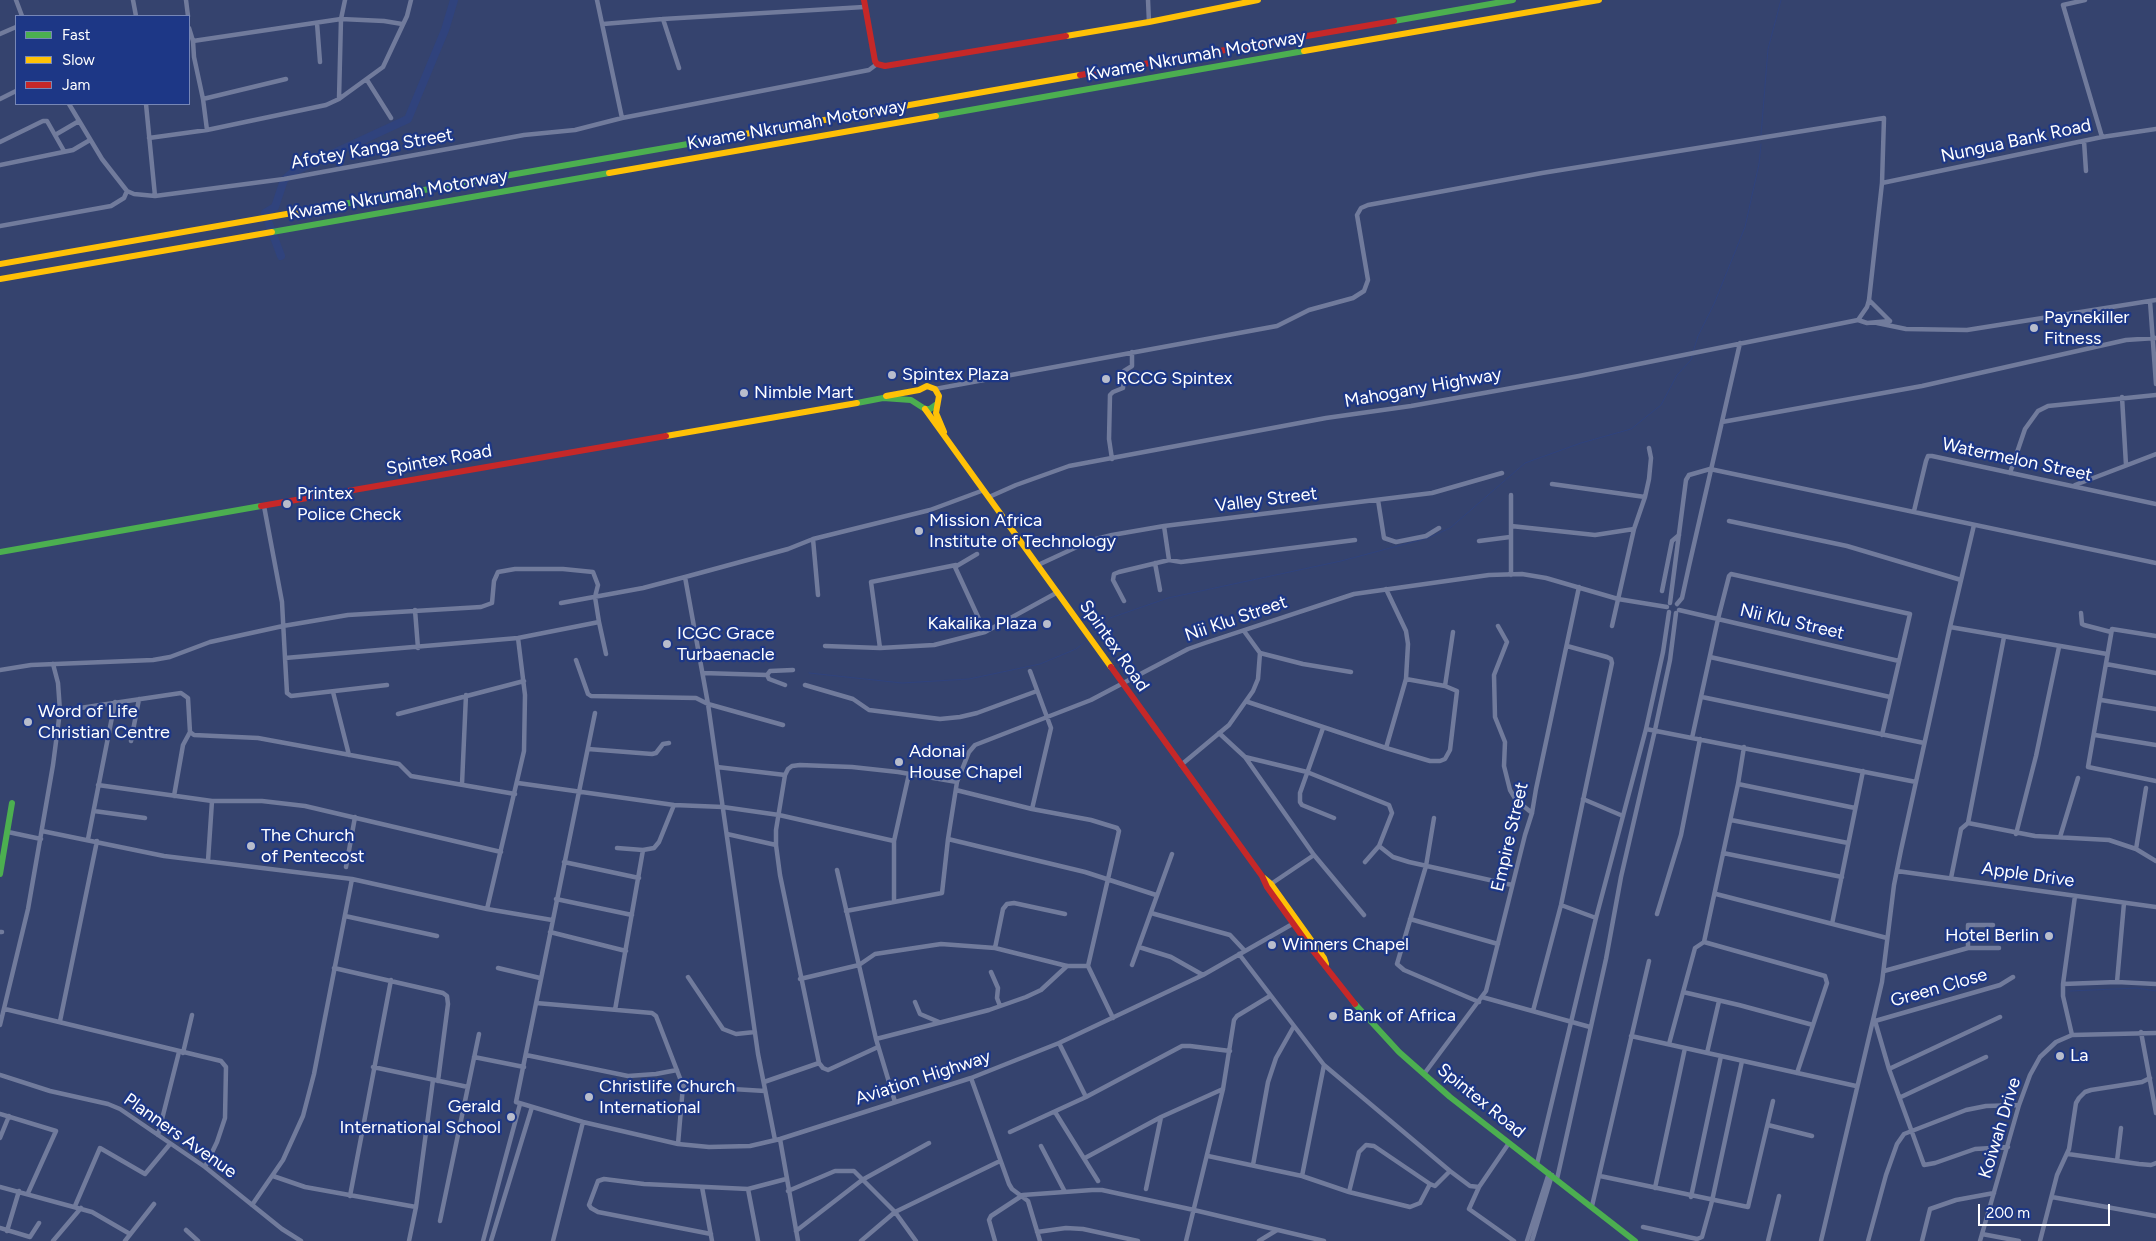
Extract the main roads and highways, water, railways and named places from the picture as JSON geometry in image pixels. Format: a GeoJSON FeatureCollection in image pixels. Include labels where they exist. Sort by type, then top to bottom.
{"type":"FeatureCollection","features":[{"type":"Feature","properties":{"kind":"main road"},"geometry":{"type":"LineString","coordinates":[[864,4],[873,54],[877,64],[885,66],[1149,22],[1258,0]]}},
{"type":"Feature","properties":{"kind":"main road","name":"Kwame Nkrumah Motorway"},"geometry":{"type":"LineString","coordinates":[[0,264],[1513,0]]}},
{"type":"Feature","properties":{"kind":"main road","name":"Kwame Nkrumah Motorway"},"geometry":{"type":"LineString","coordinates":[[0,279],[1599,0]]}},
{"type":"Feature","properties":{"kind":"main road"},"geometry":{"type":"LineString","coordinates":[[927,386],[935,389],[939,396],[937,404],[934,407],[925,409],[918,403],[917,394],[919,390],[927,386]]}},
{"type":"Feature","properties":{"kind":"main road","name":"Spintex Road"},"geometry":{"type":"LineString","coordinates":[[883,398],[895,393],[919,390]]}},
{"type":"Feature","properties":{"kind":"main road","name":"Spintex Road"},"geometry":{"type":"LineString","coordinates":[[0,552],[883,398],[905,399],[918,403]]}},
{"type":"Feature","properties":{"kind":"main road","name":"Spintex Road"},"geometry":{"type":"LineString","coordinates":[[937,404],[936,413],[944,432],[984,490],[1121,683],[1262,876],[1267,887],[1324,958],[1326,966],[1362,1013],[1399,1052],[1424,1074],[1635,1241]]}},
{"type":"Feature","properties":{"kind":"main road","name":"Spintex Road"},"geometry":{"type":"LineString","coordinates":[[925,409],[944,432]]}},
{"type":"Feature","properties":{"kind":"main road"},"geometry":{"type":"LineString","coordinates":[[0,874],[12,803]]}},
{"type":"Feature","properties":{"kind":"main road","name":"Spintex Road"},"geometry":{"type":"LineString","coordinates":[[1262,876],[1271,884],[1296,922]]}},
{"type":"Feature","properties":{"kind":"waterway"},"geometry":{"type":"LineString","coordinates":[[281,256],[265,213],[275,207],[284,180],[293,172],[408,119],[445,30],[454,0]]}},
{"type":"Feature","properties":{"kind":"waterway"},"geometry":{"type":"LineString","coordinates":[[1761,135],[1768,49],[1781,0]]}},
{"type":"Feature","properties":{"kind":"waterway"},"geometry":{"type":"LineString","coordinates":[[1693,352],[1698,336],[1714,304],[1745,227],[1759,164],[1761,144]]}},
{"type":"Feature","properties":{"kind":"waterway"},"geometry":{"type":"LineString","coordinates":[[1094,635],[1110,618],[1168,598],[1341,561],[1428,538],[1450,528],[1525,463],[1581,443],[1631,429],[1661,405],[1677,375],[1691,360],[1692,356]]}},
{"type":"Feature","properties":{"kind":"waterway"},"geometry":{"type":"LineString","coordinates":[[809,673],[902,683],[969,679],[1040,664],[1076,649],[1085,642]]}},
{"type":"Feature","properties":{"kind":"waterway"},"geometry":{"type":"LineString","coordinates":[[2070,991],[2137,988],[2156,991]]}},
{"type":"Feature","properties":{"kind":"place","name":"Paynekiller Fitness"},"geometry":{"type":"Point","coordinates":[2034,328]}},
{"type":"Feature","properties":{"kind":"place","name":"Spintex Plaza"},"geometry":{"type":"Point","coordinates":[892,375]}},
{"type":"Feature","properties":{"kind":"place","name":"RCCG Spintex"},"geometry":{"type":"Point","coordinates":[1106,379]}},
{"type":"Feature","properties":{"kind":"place","name":"Nimble Mart"},"geometry":{"type":"Point","coordinates":[744,393]}},
{"type":"Feature","properties":{"kind":"place","name":"Printex Police Check"},"geometry":{"type":"Point","coordinates":[287,504]}},
{"type":"Feature","properties":{"kind":"place","name":"Mission Africa Institute of Technology"},"geometry":{"type":"Point","coordinates":[919,531]}},
{"type":"Feature","properties":{"kind":"place","name":"Kakalika Plaza"},"geometry":{"type":"Point","coordinates":[1047,624]}},
{"type":"Feature","properties":{"kind":"place","name":"ICGC Grace Turbaenacle"},"geometry":{"type":"Point","coordinates":[667,644]}},
{"type":"Feature","properties":{"kind":"place","name":"Word of Life Christian Centre"},"geometry":{"type":"Point","coordinates":[28,722]}},
{"type":"Feature","properties":{"kind":"place","name":"Adonai House Chapel"},"geometry":{"type":"Point","coordinates":[899,762]}},
{"type":"Feature","properties":{"kind":"place","name":"The Church of Pentecost"},"geometry":{"type":"Point","coordinates":[251,846]}},
{"type":"Feature","properties":{"kind":"place","name":"Hotel Berlin"},"geometry":{"type":"Point","coordinates":[2049,936]}},
{"type":"Feature","properties":{"kind":"place","name":"Winners Chapel"},"geometry":{"type":"Point","coordinates":[1272,945]}},
{"type":"Feature","properties":{"kind":"place","name":"Bank of Africa"},"geometry":{"type":"Point","coordinates":[1333,1016]}},
{"type":"Feature","properties":{"kind":"place","name":"La"},"geometry":{"type":"Point","coordinates":[2060,1056]}},
{"type":"Feature","properties":{"kind":"place","name":"Christlife Church International"},"geometry":{"type":"Point","coordinates":[589,1097]}},
{"type":"Feature","properties":{"kind":"place","name":"Gerald International School"},"geometry":{"type":"Point","coordinates":[511,1117]}}]}
